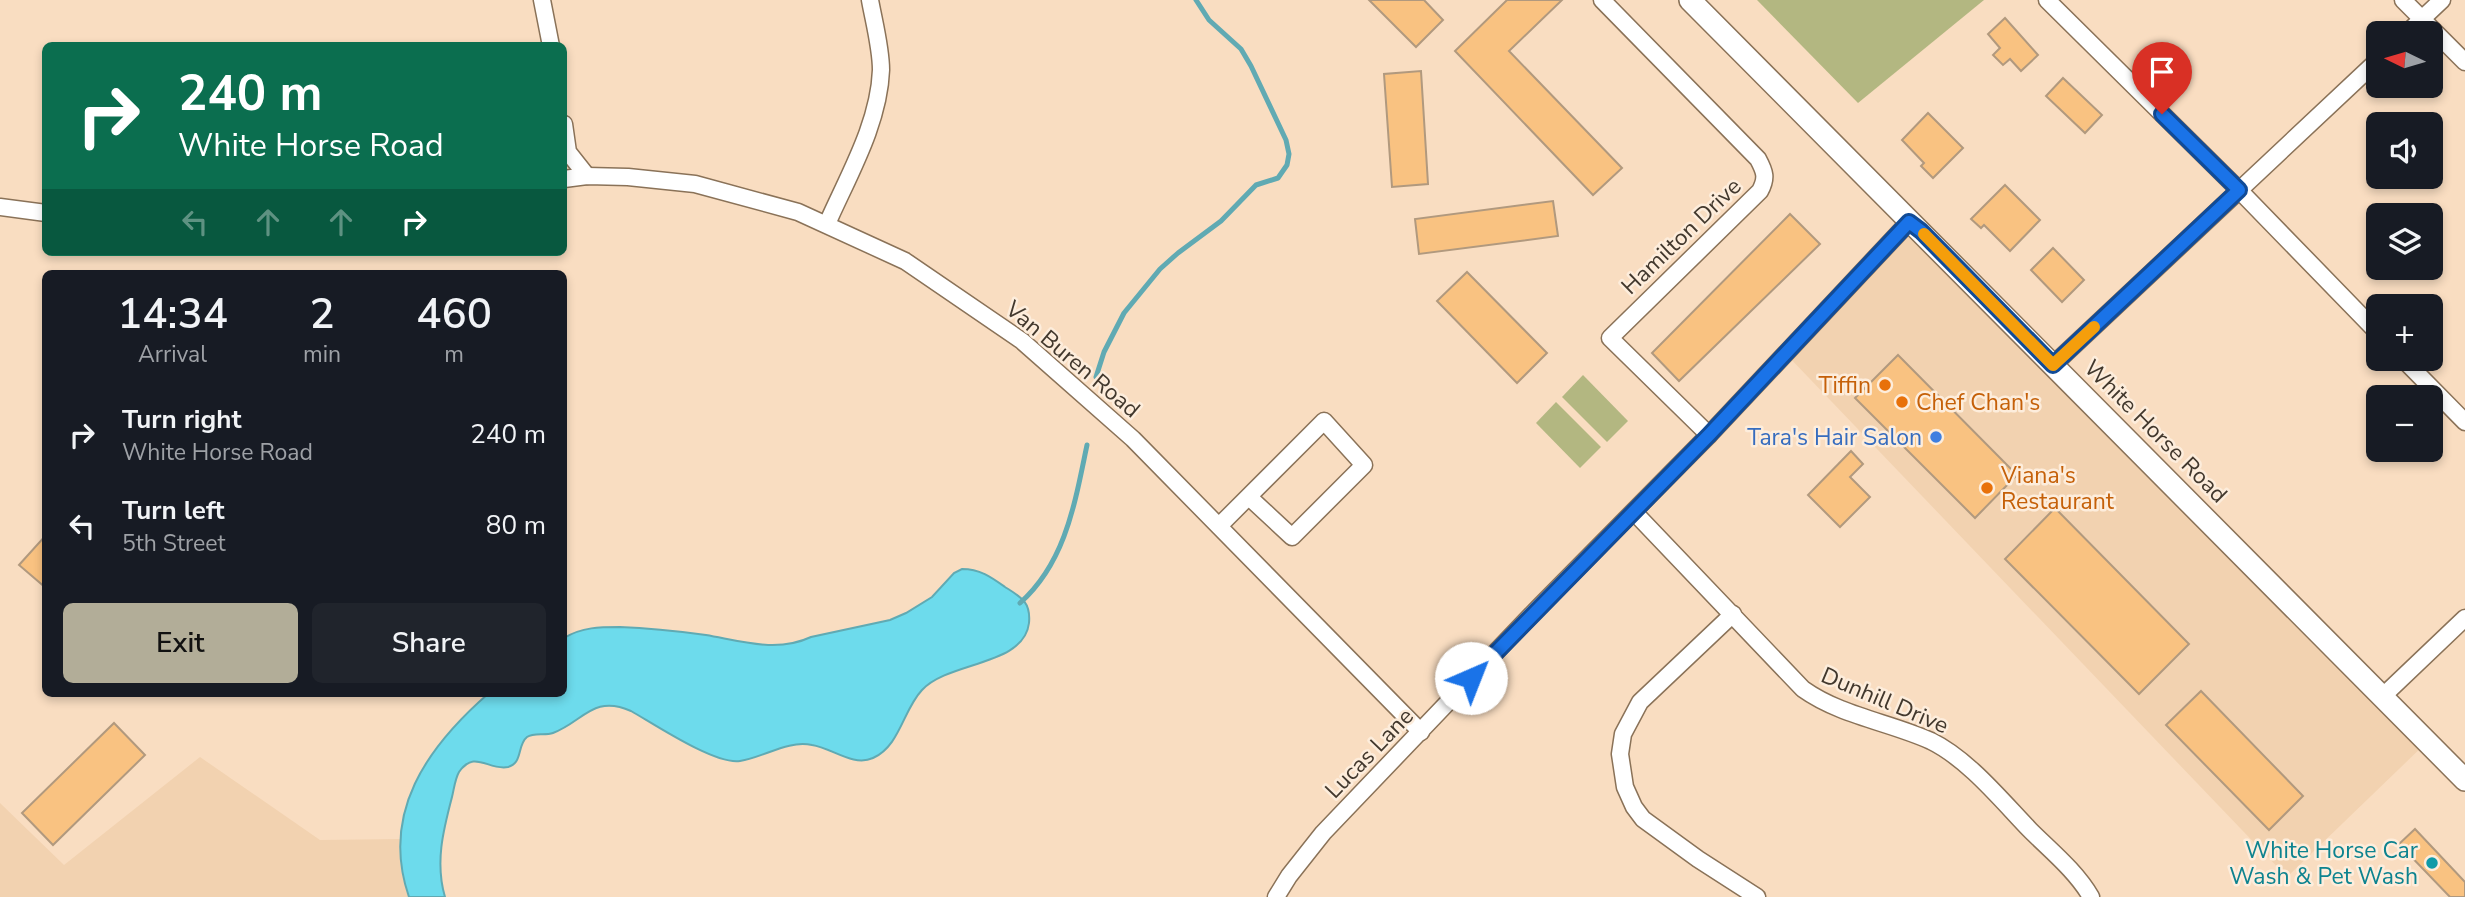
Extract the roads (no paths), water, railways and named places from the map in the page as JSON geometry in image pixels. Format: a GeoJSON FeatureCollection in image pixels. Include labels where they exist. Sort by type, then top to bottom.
{"type":"FeatureCollection","features":[{"type":"Feature","properties":{"kind":"main road","name":"White Horse Road"},"geometry":{"type":"LineString","coordinates":[[1690,0],[2465,780]]}},
{"type":"Feature","properties":{"kind":"street"},"geometry":{"type":"LineString","coordinates":[[542,0],[550,42]]}},
{"type":"Feature","properties":{"kind":"street"},"geometry":{"type":"LineString","coordinates":[[827,224],[868,129],[878,97],[881,68],[870,0]]}},
{"type":"Feature","properties":{"kind":"street","name":"Hamilton Drive"},"geometry":{"type":"LineString","coordinates":[[1602,0],[1758,159],[1765,171],[1765,181],[1760,191],[1610,338],[1709,435]]}},
{"type":"Feature","properties":{"kind":"street"},"geometry":{"type":"LineString","coordinates":[[2047,0],[2239,190],[2366,321]]}},
{"type":"Feature","properties":{"kind":"street"},"geometry":{"type":"LineString","coordinates":[[2403,0],[2465,62]]}},
{"type":"Feature","properties":{"kind":"street"},"geometry":{"type":"LineString","coordinates":[[2422,19],[2442,0]]}},
{"type":"Feature","properties":{"kind":"street"},"geometry":{"type":"LineString","coordinates":[[2053,365],[2366,71]]}},
{"type":"Feature","properties":{"kind":"street"},"geometry":{"type":"LineString","coordinates":[[567,145],[568,152],[587,176]]}},
{"type":"Feature","properties":{"kind":"street","name":"Van Buren Road"},"geometry":{"type":"LineString","coordinates":[[567,179],[628,177],[695,184],[797,212],[905,261],[1022,341],[1133,439],[1421,732]]}},
{"type":"Feature","properties":{"kind":"street"},"geometry":{"type":"LineString","coordinates":[[0,207],[42,212]]}},
{"type":"Feature","properties":{"kind":"street","name":"Lucas Lane"},"geometry":{"type":"LineString","coordinates":[[1276,897],[1323,833],[1709,435],[1909,222]]}},
{"type":"Feature","properties":{"kind":"street"},"geometry":{"type":"LineString","coordinates":[[2415,371],[2465,422]]}},
{"type":"Feature","properties":{"kind":"street"},"geometry":{"type":"LineString","coordinates":[[1219,526],[1248,497],[1324,421],[1364,465],[1292,537],[1248,497]]}},
{"type":"Feature","properties":{"kind":"street","name":"Dunhill Drive"},"geometry":{"type":"LineString","coordinates":[[1634,512],[1803,689],[1815,697],[1947,750],[2073,873],[2091,897]]}},
{"type":"Feature","properties":{"kind":"street"},"geometry":{"type":"LineString","coordinates":[[1733,614],[1640,702],[1623,734],[1620,754],[1625,787],[1643,819],[1757,897]]}},
{"type":"Feature","properties":{"kind":"street"},"geometry":{"type":"LineString","coordinates":[[2382,697],[2465,618]]}},
{"type":"Feature","properties":{"kind":"water"},"geometry":{"type":"Polygon","coordinates":[[[962,569],[985,574],[1024,601],[1029,623],[1024,637],[1014,648],[949,673],[922,690],[889,745],[873,758],[858,760],[803,744],[749,759],[729,761],[685,742],[631,711],[607,706],[598,708],[553,733],[527,737],[513,765],[501,767],[476,761],[465,765],[456,778],[443,835],[440,859],[445,897],[409,897],[402,866],[401,837],[405,810],[429,759],[446,736],[485,697],[567,697],[567,636],[584,630],[620,627],[684,632],[759,644],[798,642],[890,620],[906,613],[932,597],[954,573],[962,569]]]}},
{"type":"Feature","properties":{"kind":"waterway"},"geometry":{"type":"LineString","coordinates":[[1096,377],[1104,352],[1124,313],[1160,269],[1221,221],[1256,185],[1278,178],[1287,165],[1289,154],[1286,140],[1251,66],[1241,49],[1209,20],[1196,0]]}},
{"type":"Feature","properties":{"kind":"waterway"},"geometry":{"type":"LineString","coordinates":[[1020,603],[1036,587],[1058,550],[1073,509],[1087,445]]}},
{"type":"Feature","properties":{"kind":"place","name":"Tiffin"},"geometry":{"type":"Point","coordinates":[1885,385]}},
{"type":"Feature","properties":{"kind":"place","name":"Chef Chan's"},"geometry":{"type":"Point","coordinates":[1902,402]}},
{"type":"Feature","properties":{"kind":"place","name":"Tara's Hair Salon"},"geometry":{"type":"Point","coordinates":[1936,437]}},
{"type":"Feature","properties":{"kind":"place","name":"Viana's Restaurant"},"geometry":{"type":"Point","coordinates":[1987,488]}},
{"type":"Feature","properties":{"kind":"place","name":"White Horse Car Wash & Pet Wash"},"geometry":{"type":"Point","coordinates":[2432,863]}}]}
